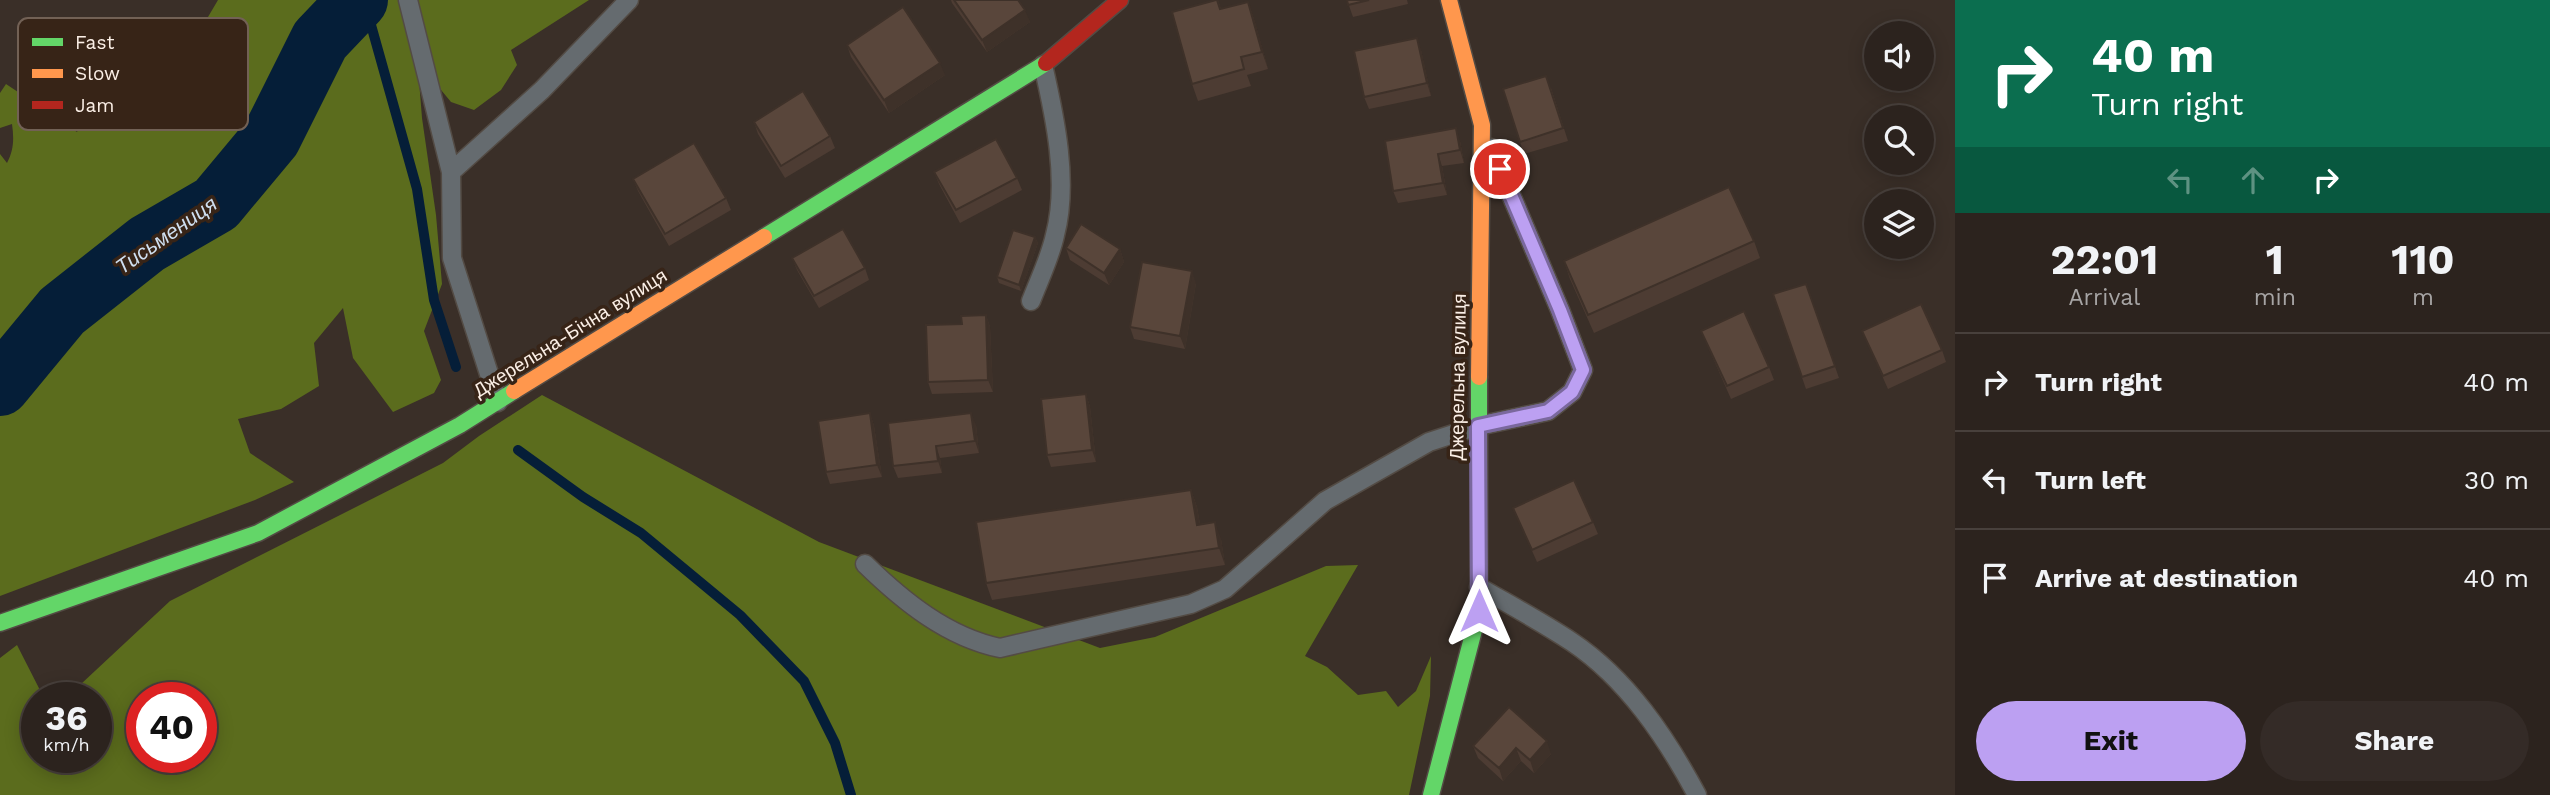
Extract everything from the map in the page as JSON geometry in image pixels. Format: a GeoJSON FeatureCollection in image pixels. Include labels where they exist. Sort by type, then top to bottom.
{"type":"FeatureCollection","features":[{"type":"Feature","properties":{"kind":"street","name":"Джерельна-Бічна вулиця"},"geometry":{"type":"LineString","coordinates":[[0,623],[258,533],[460,425],[1043,65],[1120,0]]}},
{"type":"Feature","properties":{"kind":"street","name":"Джерельна вулиця"},"geometry":{"type":"LineString","coordinates":[[1431,795],[1479,611],[1478,426],[1482,125],[1449,0]]}},
{"type":"Feature","properties":{"kind":"lane"},"geometry":{"type":"LineString","coordinates":[[408,0],[451,172],[452,258],[498,402]]}},
{"type":"Feature","properties":{"kind":"lane"},"geometry":{"type":"LineString","coordinates":[[451,172],[542,90],[629,0]]}},
{"type":"Feature","properties":{"kind":"lane"},"geometry":{"type":"LineString","coordinates":[[1031,301],[1056,234],[1060,188],[1056,121],[1043,65]]}},
{"type":"Feature","properties":{"kind":"lane"},"geometry":{"type":"LineString","coordinates":[[865,564],[895,593],[944,627],[976,643],[1000,648],[1014,645],[1191,604],[1225,589],[1325,500],[1429,442],[1478,426],[1548,411],[1572,392],[1583,370],[1482,125]]}},
{"type":"Feature","properties":{"kind":"lane"},"geometry":{"type":"LineString","coordinates":[[1479,587],[1573,642],[1619,681],[1647,714],[1697,795]]}},
{"type":"Feature","properties":{"kind":"green space"},"geometry":{"type":"Polygon","coordinates":[[[218,0],[589,0],[511,50],[517,65],[501,90],[474,110],[451,102],[427,73],[418,67],[442,284],[424,331],[441,380],[434,393],[393,412],[353,358],[343,308],[314,343],[319,386],[281,409],[238,419],[250,453],[294,482],[255,500],[0,596],[0,154],[7,163],[13,139],[12,124],[0,128],[0,93],[6,84],[18,92],[18,130],[248,130],[248,18],[207,18],[218,0]]]}},
{"type":"Feature","properties":{"kind":"green space"},"geometry":{"type":"Polygon","coordinates":[[[542,395],[819,542],[1100,648],[1155,637],[1326,566],[1358,565],[1305,656],[1327,667],[1358,695],[1386,691],[1398,707],[1416,691],[1431,656],[1430,696],[1409,795],[0,795],[0,658],[17,645],[36,682],[21,682],[21,773],[112,773],[112,682],[83,682],[170,601],[443,463],[542,395]]]}},
{"type":"Feature","properties":{"kind":"building"},"geometry":{"type":"Polygon","coordinates":[[[954,0],[1018,0],[1025,10],[982,40],[954,0]]]}},
{"type":"Feature","properties":{"kind":"building"},"geometry":{"type":"Polygon","coordinates":[[[1217,0],[1220,9],[1248,2],[1262,52],[1241,57],[1244,69],[1192,84],[1172,12],[1217,0]]]}},
{"type":"Feature","properties":{"kind":"building"},"geometry":{"type":"Polygon","coordinates":[[[1347,0],[1369,0],[1348,5],[1347,0]]]}},
{"type":"Feature","properties":{"kind":"building"},"geometry":{"type":"Polygon","coordinates":[[[903,7],[940,63],[884,100],[847,45],[903,7]]]}},
{"type":"Feature","properties":{"kind":"building"},"geometry":{"type":"Polygon","coordinates":[[[1417,38],[1427,83],[1364,97],[1354,51],[1417,38]]]}},
{"type":"Feature","properties":{"kind":"building"},"geometry":{"type":"Polygon","coordinates":[[[1546,76],[1563,128],[1520,142],[1503,89],[1546,76]]]}},
{"type":"Feature","properties":{"kind":"building"},"geometry":{"type":"Polygon","coordinates":[[[803,91],[830,136],[781,166],[754,122],[803,91]]]}},
{"type":"Feature","properties":{"kind":"building"},"geometry":{"type":"Polygon","coordinates":[[[1456,128],[1460,150],[1438,154],[1443,183],[1393,191],[1385,141],[1456,128]]]}},
{"type":"Feature","properties":{"kind":"building"},"geometry":{"type":"Polygon","coordinates":[[[996,139],[1017,178],[956,210],[934,172],[996,139]]]}},
{"type":"Feature","properties":{"kind":"building"},"geometry":{"type":"Polygon","coordinates":[[[694,143],[726,198],[665,234],[633,179],[694,143]]]}},
{"type":"Feature","properties":{"kind":"building"},"geometry":{"type":"Polygon","coordinates":[[[1729,187],[1754,241],[1588,315],[1564,261],[1729,187]]]}},
{"type":"Feature","properties":{"kind":"building"},"geometry":{"type":"Polygon","coordinates":[[[1081,224],[1120,249],[1104,273],[1066,248],[1081,224]]]}},
{"type":"Feature","properties":{"kind":"building"},"geometry":{"type":"Polygon","coordinates":[[[843,229],[865,268],[814,296],[792,258],[843,229]]]}},
{"type":"Feature","properties":{"kind":"building"},"geometry":{"type":"Polygon","coordinates":[[[1013,230],[1035,237],[1019,285],[997,277],[1013,230]]]}},
{"type":"Feature","properties":{"kind":"building"},"geometry":{"type":"Polygon","coordinates":[[[1142,262],[1192,271],[1180,336],[1130,327],[1142,262]]]}},
{"type":"Feature","properties":{"kind":"building"},"geometry":{"type":"Polygon","coordinates":[[[1806,284],[1835,366],[1802,377],[1773,294],[1806,284]]]}},
{"type":"Feature","properties":{"kind":"building"},"geometry":{"type":"Polygon","coordinates":[[[1921,304],[1942,350],[1883,376],[1862,331],[1921,304]]]}},
{"type":"Feature","properties":{"kind":"building"},"geometry":{"type":"Polygon","coordinates":[[[1744,311],[1769,367],[1727,386],[1701,331],[1744,311]]]}},
{"type":"Feature","properties":{"kind":"building"},"geometry":{"type":"Polygon","coordinates":[[[986,315],[988,380],[928,382],[926,325],[962,324],[961,316],[986,315]]]}},
{"type":"Feature","properties":{"kind":"building"},"geometry":{"type":"Polygon","coordinates":[[[1086,394],[1092,450],[1047,455],[1041,399],[1086,394]]]}},
{"type":"Feature","properties":{"kind":"building"},"geometry":{"type":"Polygon","coordinates":[[[870,413],[877,465],[826,472],[818,421],[870,413]]]}},
{"type":"Feature","properties":{"kind":"building"},"geometry":{"type":"Polygon","coordinates":[[[971,413],[975,441],[936,446],[938,461],[893,466],[888,423],[971,413]]]}},
{"type":"Feature","properties":{"kind":"building"},"geometry":{"type":"Polygon","coordinates":[[[1574,480],[1593,522],[1532,550],[1513,508],[1574,480]]]}},
{"type":"Feature","properties":{"kind":"building"},"geometry":{"type":"Polygon","coordinates":[[[1191,490],[1197,525],[1215,522],[1219,548],[986,583],[976,522],[1191,490]]]}},
{"type":"Feature","properties":{"kind":"building"},"geometry":{"type":"Polygon","coordinates":[[[1509,707],[1547,741],[1530,760],[1516,748],[1499,768],[1473,746],[1509,707]]]}},
{"type":"Feature","properties":{"kind":"waterway","name":"Тисьмениця"},"geometry":{"type":"LineString","coordinates":[[0,386],[62,311],[147,244],[216,204],[271,138],[320,40],[358,0]]}},
{"type":"Feature","properties":{"kind":"waterway"},"geometry":{"type":"LineString","coordinates":[[364,0],[417,189],[434,300],[456,367]]}},
{"type":"Feature","properties":{"kind":"waterway"},"geometry":{"type":"LineString","coordinates":[[518,450],[583,497],[641,533],[740,615],[804,681],[835,743],[851,795]]}},
{"type":"Feature","properties":{"kind":"traffic: fast"},"geometry":{"type":"LineString","coordinates":[[764,237],[1046,63]]}},
{"type":"Feature","properties":{"kind":"traffic: fast"},"geometry":{"type":"LineString","coordinates":[[1431,795],[1479,611],[1479,377]]}},
{"type":"Feature","properties":{"kind":"traffic: fast"},"geometry":{"type":"LineString","coordinates":[[0,623],[258,533],[460,425],[514,391]]}},
{"type":"Feature","properties":{"kind":"traffic: slow"},"geometry":{"type":"LineString","coordinates":[[1449,0],[1482,125],[1479,377]]}},
{"type":"Feature","properties":{"kind":"traffic: slow"},"geometry":{"type":"LineString","coordinates":[[514,391],[764,237]]}},
{"type":"Feature","properties":{"kind":"traffic: jam"},"geometry":{"type":"LineString","coordinates":[[1046,63],[1120,0]]}},
{"type":"Feature","properties":{"kind":"route"},"geometry":{"type":"LineString","coordinates":[[1479,611],[1478,426],[1548,411],[1572,392],[1583,370],[1500,169]]}}]}
